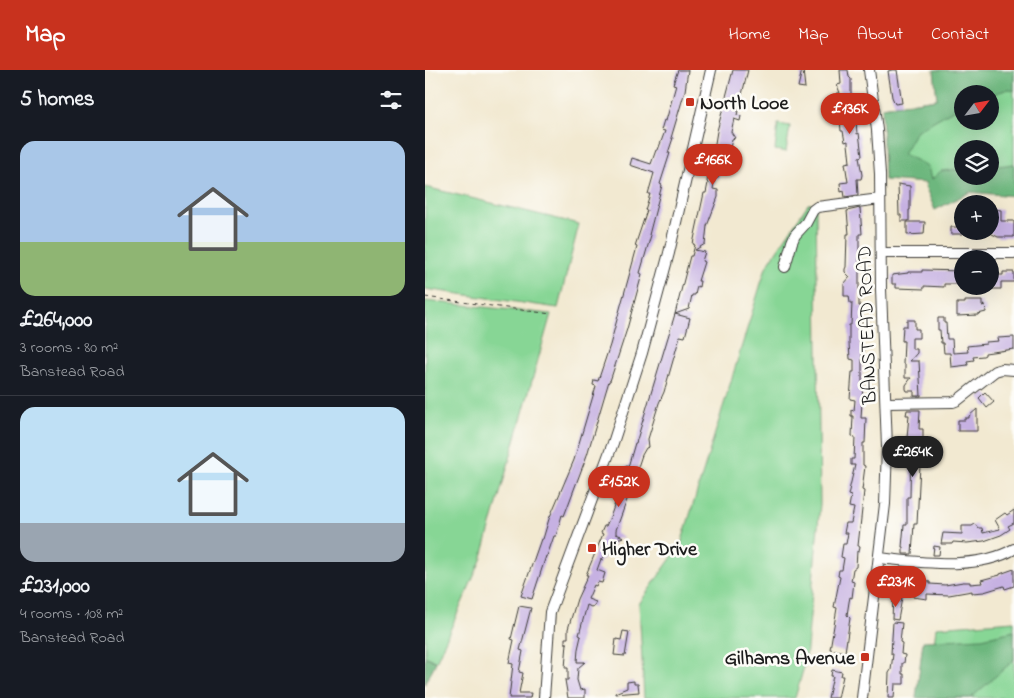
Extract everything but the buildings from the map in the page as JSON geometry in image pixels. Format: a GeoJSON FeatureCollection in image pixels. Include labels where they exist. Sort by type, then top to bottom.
{"type":"FeatureCollection","features":[{"type":"Feature","properties":{"kind":"street"},"geometry":{"type":"LineString","coordinates":[[545,698],[550,612],[613,443],[645,344],[667,262],[711,70]]}},
{"type":"Feature","properties":{"kind":"street","name":"BANSTEAD ROAD"},"geometry":{"type":"LineString","coordinates":[[862,698],[879,558],[885,497],[887,447],[878,137],[869,70]]}},
{"type":"Feature","properties":{"kind":"street"},"geometry":{"type":"LineString","coordinates":[[785,267],[795,235],[817,207],[880,199]]}},
{"type":"Feature","properties":{"kind":"street"},"geometry":{"type":"LineString","coordinates":[[881,253],[1014,253]]}},
{"type":"Feature","properties":{"kind":"street"},"geometry":{"type":"LineString","coordinates":[[886,402],[953,402],[995,371],[1002,369],[1014,370]]}},
{"type":"Feature","properties":{"kind":"street"},"geometry":{"type":"LineString","coordinates":[[879,558],[911,562],[957,562],[987,559],[1000,556],[1014,549]]}},
{"type":"Feature","properties":{"kind":"path"},"geometry":{"type":"LineString","coordinates":[[425,298],[551,314]]}},
{"type":"Feature","properties":{"kind":"green space"},"geometry":{"type":"Polygon","coordinates":[[[934,70],[1014,70],[1014,91],[1009,89],[999,92],[999,85],[954,85],[954,110],[916,131],[903,154],[928,166],[931,180],[941,171],[954,170],[954,185],[999,185],[999,166],[1014,164],[1014,196],[970,192],[964,195],[954,195],[954,200],[935,210],[925,186],[927,183],[884,180],[882,107],[937,99],[934,70]]]}},
{"type":"Feature","properties":{"kind":"green space"},"geometry":{"type":"Polygon","coordinates":[[[1014,72],[1014,193],[982,192],[955,185],[999,185],[999,140],[954,140],[954,185],[906,172],[882,107],[937,99],[954,93],[954,130],[999,130],[999,85],[977,85],[1014,72]]]}},
{"type":"Feature","properties":{"kind":"green space"},"geometry":{"type":"Polygon","coordinates":[[[778,124],[790,126],[786,152],[775,150],[778,124]]]}},
{"type":"Feature","properties":{"kind":"green space"},"geometry":{"type":"Polygon","coordinates":[[[425,187],[579,224],[558,308],[425,289],[425,187]]]}},
{"type":"Feature","properties":{"kind":"green space"},"geometry":{"type":"Polygon","coordinates":[[[816,203],[820,504],[806,660],[795,698],[644,698],[639,604],[681,544],[766,267],[808,204],[816,203]]]}},
{"type":"Feature","properties":{"kind":"green space"},"geometry":{"type":"Polygon","coordinates":[[[425,301],[551,314],[481,560],[436,662],[425,656],[425,301]]]}},
{"type":"Feature","properties":{"kind":"green space"},"geometry":{"type":"Polygon","coordinates":[[[1014,621],[1014,698],[928,698],[936,627],[1014,621]]]}},
{"type":"Feature","properties":{"kind":"green space"},"geometry":{"type":"Polygon","coordinates":[[[1014,631],[1014,660],[971,698],[916,698],[923,641],[982,638],[1014,631]]]}},
{"type":"Feature","properties":{"kind":"green space"},"geometry":{"type":"Polygon","coordinates":[[[425,656],[436,662],[425,684],[425,656]]]}},
{"type":"Feature","properties":{"kind":"place","name":"North Looe"},"geometry":{"type":"Point","coordinates":[690,102]}},
{"type":"Feature","properties":{"kind":"place","name":"Higher Drive"},"geometry":{"type":"Point","coordinates":[592,548]}},
{"type":"Feature","properties":{"kind":"place","name":"Gilhams Avenue"},"geometry":{"type":"Point","coordinates":[865,657]}}]}
